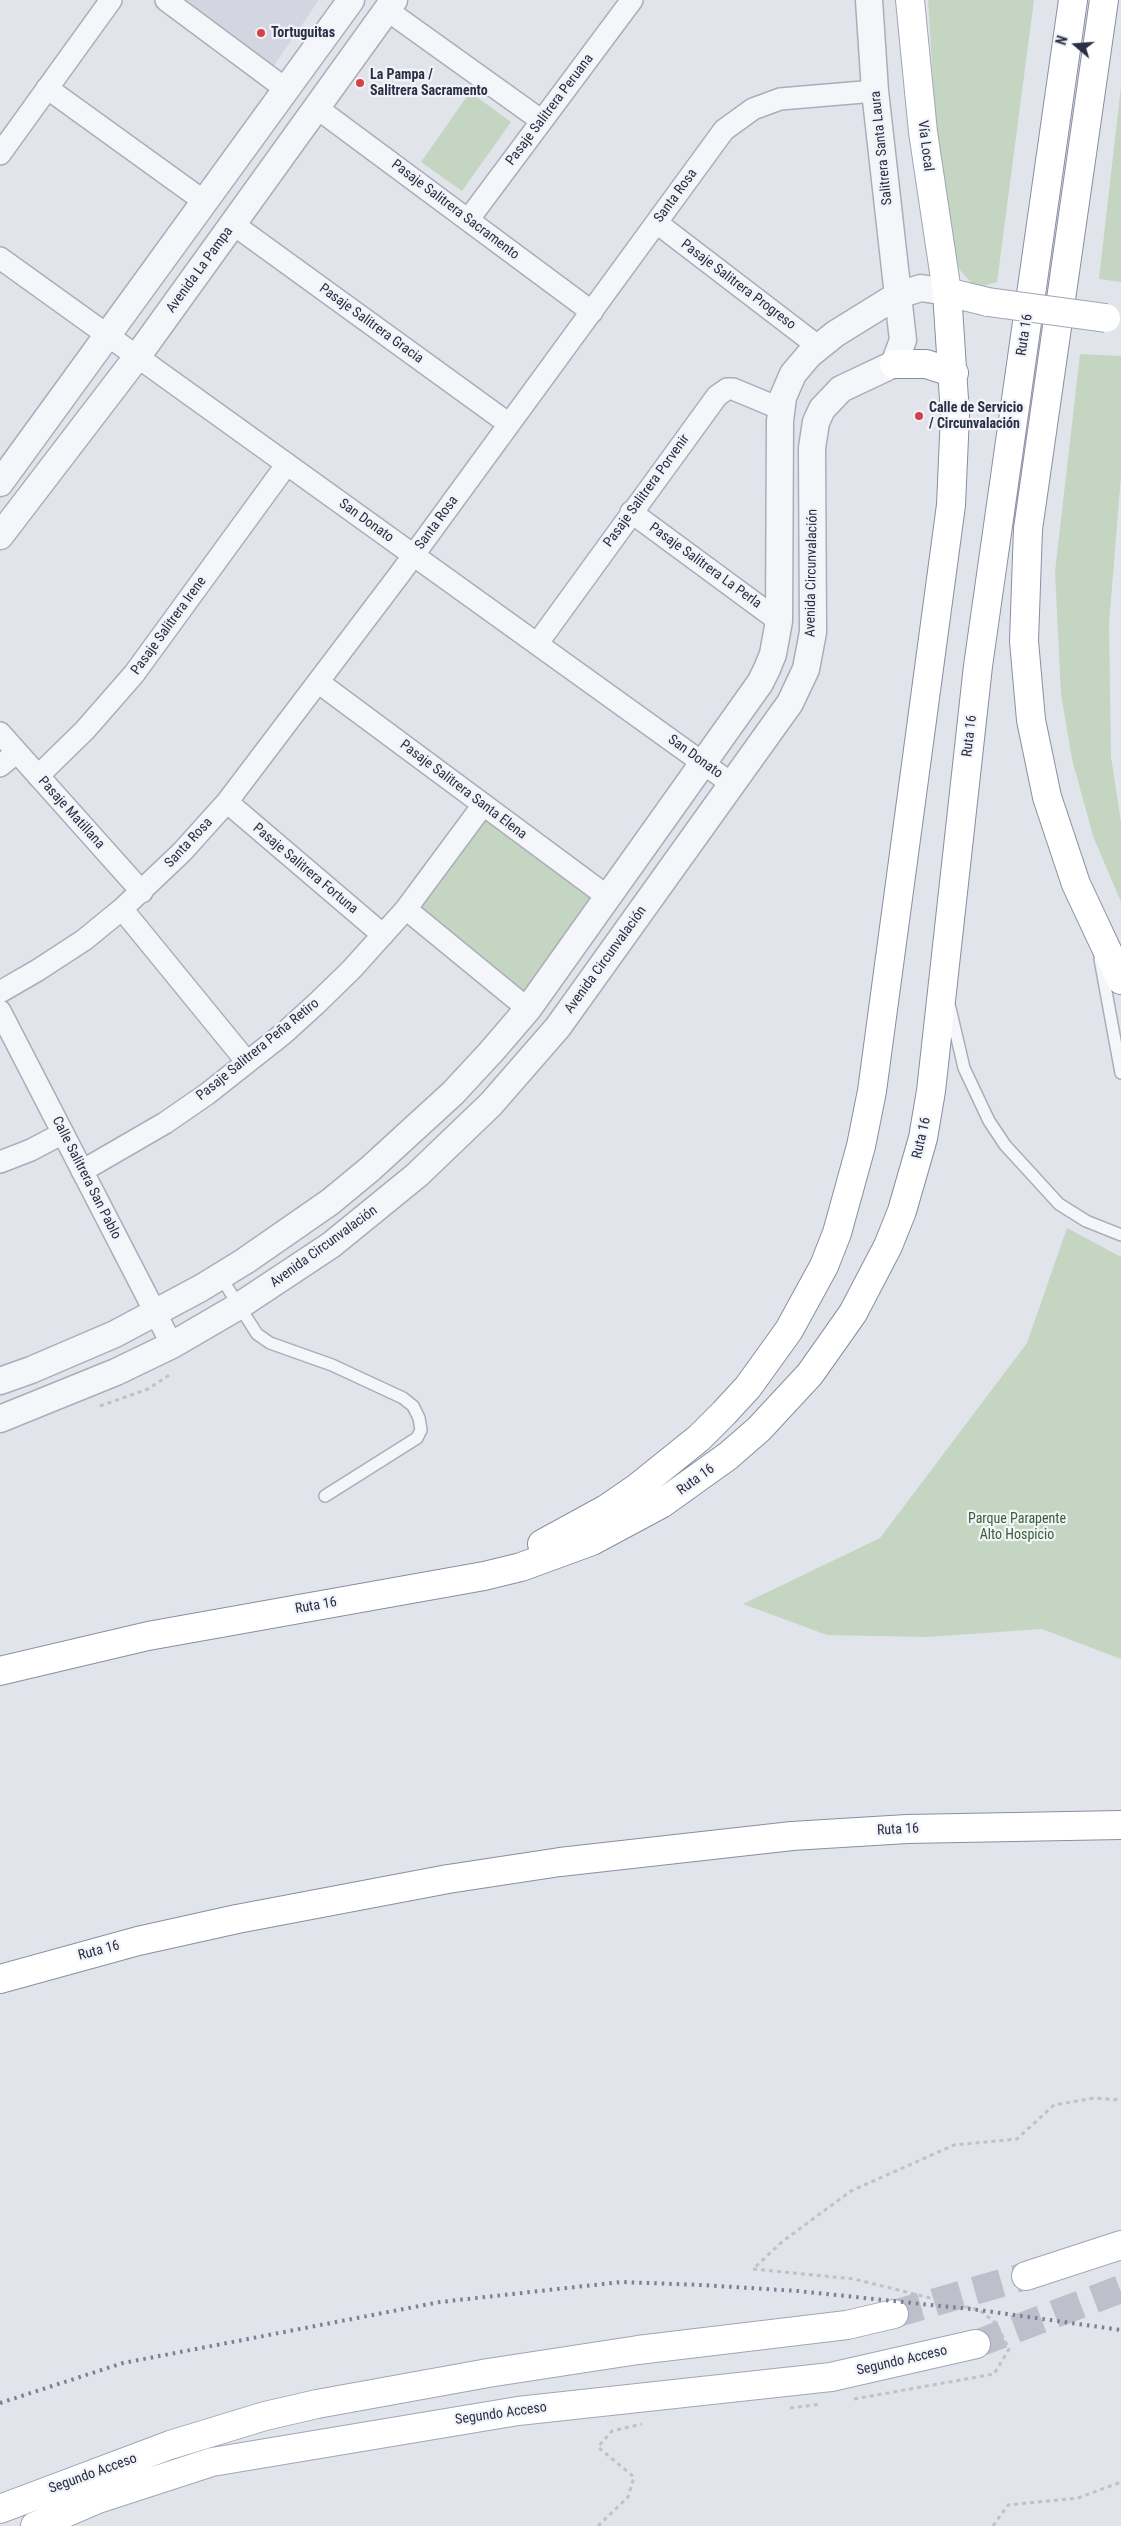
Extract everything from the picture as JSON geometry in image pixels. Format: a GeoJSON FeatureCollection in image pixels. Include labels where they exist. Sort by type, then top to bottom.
{"type":"FeatureCollection","features":[{"type":"Feature","properties":{"kind":"main road","name":"Vía Local"},"geometry":{"type":"LineString","coordinates":[[446,1584],[504,1562],[568,1531],[638,1487],[684,1451],[724,1413],[769,1359],[808,1299],[837,1233],[850,1189],[872,1091],[951,505],[954,457],[954,373],[947,292],[922,132],[910,0]]}},
{"type":"Feature","properties":{"kind":"main road","name":"Ruta 16"},"geometry":{"type":"LineString","coordinates":[[0,1671],[148,1636],[446,1584],[511,1569],[557,1555],[626,1524],[662,1504],[728,1456],[759,1429],[810,1374],[853,1313],[888,1246],[902,1211],[923,1138],[931,1092],[978,666],[1073,0]]}},
{"type":"Feature","properties":{"kind":"main road"},"geometry":{"type":"LineString","coordinates":[[1104,0],[1034,480],[1028,529],[1024,605],[1026,680],[1038,759],[1060,841],[1094,927],[1121,980]]}},
{"type":"Feature","properties":{"kind":"main road"},"geometry":{"type":"LineString","coordinates":[[947,292],[988,302],[1114,318]]}},
{"type":"Feature","properties":{"kind":"main road"},"geometry":{"type":"LineString","coordinates":[[894,364],[926,364],[954,373]]}},
{"type":"Feature","properties":{"kind":"main road","name":"Ruta 16"},"geometry":{"type":"LineString","coordinates":[[0,1979],[130,1943],[237,1918],[429,1882],[560,1862],[792,1836],[907,1829],[1121,1825]]}},
{"type":"Feature","properties":{"kind":"main road"},"geometry":{"type":"LineString","coordinates":[[1026,2276],[1121,2245]]}},
{"type":"Feature","properties":{"kind":"main road","name":"Segundo Acceso"},"geometry":{"type":"LineString","coordinates":[[0,2509],[170,2445],[265,2416],[316,2404],[488,2373],[638,2350],[847,2325],[894,2314]]}},
{"type":"Feature","properties":{"kind":"main road","name":"Segundo Acceso"},"geometry":{"type":"LineString","coordinates":[[35,2526],[98,2499],[212,2462],[518,2410],[831,2377],[976,2344]]}},
{"type":"Feature","properties":{"kind":"street"},"geometry":{"type":"LineString","coordinates":[[0,154],[111,0]]}},
{"type":"Feature","properties":{"kind":"street"},"geometry":{"type":"LineString","coordinates":[[166,0],[287,90]]}},
{"type":"Feature","properties":{"kind":"street"},"geometry":{"type":"LineString","coordinates":[[4,470],[109,336],[352,0]]}},
{"type":"Feature","properties":{"kind":"street","name":"Pasaje Salitrera Peruana"},"geometry":{"type":"LineString","coordinates":[[468,220],[632,0]]}},
{"type":"Feature","properties":{"kind":"street","name":"Salitrera Santa Laura"},"geometry":{"type":"LineString","coordinates":[[869,0],[876,91],[898,295]]}},
{"type":"Feature","properties":{"kind":"street"},"geometry":{"type":"LineString","coordinates":[[391,5],[542,121]]}},
{"type":"Feature","properties":{"kind":"street","name":"Avenida La Pampa"},"geometry":{"type":"LineString","coordinates":[[0,536],[137,356],[391,5]]}},
{"type":"Feature","properties":{"kind":"street"},"geometry":{"type":"LineString","coordinates":[[48,88],[206,202]]}},
{"type":"Feature","properties":{"kind":"street","name":"Santa Rosa"},"geometry":{"type":"LineString","coordinates":[[0,992],[68,950],[122,909],[142,892],[227,802],[510,424],[724,130],[753,109],[780,99],[876,91]]}},
{"type":"Feature","properties":{"kind":"street","name":"Pasaje Salitrera Sacramento"},"geometry":{"type":"LineString","coordinates":[[317,108],[592,312]]}},
{"type":"Feature","properties":{"kind":"street","name":"Pasaje Salitrera Progreso"},"geometry":{"type":"LineString","coordinates":[[657,223],[819,347]]}},
{"type":"Feature","properties":{"kind":"street","name":"Pasaje Salitrera Gracia"},"geometry":{"type":"LineString","coordinates":[[233,224],[510,424]]}},
{"type":"Feature","properties":{"kind":"street","name":"San Donato"},"geometry":{"type":"LineString","coordinates":[[0,258],[732,784]]}},
{"type":"Feature","properties":{"kind":"street"},"geometry":{"type":"LineString","coordinates":[[0,1380],[74,1353],[156,1313],[220,1276],[288,1232],[370,1169],[453,1093],[528,1010],[703,763],[767,669],[773,654],[779,621],[781,409],[793,374],[809,355],[852,322],[898,295],[920,288],[947,292]]}},
{"type":"Feature","properties":{"kind":"street"},"geometry":{"type":"LineString","coordinates":[[894,364],[902,340],[898,295]]}},
{"type":"Feature","properties":{"kind":"street","name":"Avenida Circunvalación"},"geometry":{"type":"LineString","coordinates":[[0,1419],[59,1397],[172,1344],[239,1306],[331,1245],[375,1211],[455,1140],[491,1104],[558,1027],[790,703],[799,686],[810,651],[813,632],[812,448],[816,422],[826,404],[841,389],[894,364]]}},
{"type":"Feature","properties":{"kind":"street","name":"Pasaje Salitrera Porvenir"},"geometry":{"type":"LineString","coordinates":[[537,644],[631,512],[721,392],[727,389],[739,390],[781,409]]}},
{"type":"Feature","properties":{"kind":"street","name":"Pasaje Salitrera Irene"},"geometry":{"type":"LineString","coordinates":[[38,776],[85,730],[134,674],[287,464]]}},
{"type":"Feature","properties":{"kind":"street","name":"Pasaje Salitrera La Perla"},"geometry":{"type":"LineString","coordinates":[[631,512],[779,621]]}},
{"type":"Feature","properties":{"kind":"street","name":"Pasaje Salitrera Santa Elena"},"geometry":{"type":"LineString","coordinates":[[318,682],[608,897]]}},
{"type":"Feature","properties":{"kind":"street","name":"Pasaje Matillana"},"geometry":{"type":"LineString","coordinates":[[0,733],[142,892]]}},
{"type":"Feature","properties":{"kind":"street"},"geometry":{"type":"LineString","coordinates":[[0,766],[17,752]]}},
{"type":"Feature","properties":{"kind":"street","name":"Pasaje Salitrera Fortuna"},"geometry":{"type":"LineString","coordinates":[[227,802],[383,935]]}},
{"type":"Feature","properties":{"kind":"street","name":"Pasaje Salitrera Peña Retiro"},"geometry":{"type":"LineString","coordinates":[[82,1171],[165,1123],[247,1062],[316,1004],[406,909],[483,805]]}},
{"type":"Feature","properties":{"kind":"street"},"geometry":{"type":"LineString","coordinates":[[122,909],[247,1062]]}},
{"type":"Feature","properties":{"kind":"street"},"geometry":{"type":"LineString","coordinates":[[406,909],[528,1010]]}},
{"type":"Feature","properties":{"kind":"street","name":"Calle Salitrera San Pablo"},"geometry":{"type":"LineString","coordinates":[[0,1011],[172,1344]]}},
{"type":"Feature","properties":{"kind":"street"},"geometry":{"type":"LineString","coordinates":[[0,1162],[31,1150],[63,1133]]}},
{"type":"Feature","properties":{"kind":"lane"},"geometry":{"type":"LineString","coordinates":[[1094,927],[1121,1073]]}},
{"type":"Feature","properties":{"kind":"lane"},"geometry":{"type":"LineString","coordinates":[[948,939],[948,992],[957,1043],[964,1068],[989,1121],[1006,1145],[1059,1204],[1086,1221],[1121,1235]]}},
{"type":"Feature","properties":{"kind":"lane"},"geometry":{"type":"LineString","coordinates":[[220,1276],[257,1334],[270,1343],[332,1365],[403,1398],[413,1406],[419,1418],[421,1430],[417,1438],[326,1496]]}},
{"type":"Feature","properties":{"kind":"path"},"geometry":{"type":"LineString","coordinates":[[993,2526],[1008,2505],[1078,2498],[1121,2482]]}},
{"type":"Feature","properties":{"kind":"shaded area","name":"Tortuguitas"},"geometry":{"type":"Polygon","coordinates":[[[178,0],[319,0],[273,67],[178,0]]]}},
{"type":"Feature","properties":{"kind":"green space"},"geometry":{"type":"Polygon","coordinates":[[[928,0],[1034,0],[997,282],[976,288],[959,269],[947,212],[936,129],[928,0]]]}},
{"type":"Feature","properties":{"kind":"green space"},"geometry":{"type":"Polygon","coordinates":[[[1121,86],[1121,282],[1099,279],[1121,86]]]}},
{"type":"Feature","properties":{"kind":"green space"},"geometry":{"type":"Polygon","coordinates":[[[470,92],[511,122],[462,191],[421,162],[470,92]]]}},
{"type":"Feature","properties":{"kind":"green space"},"geometry":{"type":"Polygon","coordinates":[[[1080,354],[1121,356],[1121,476],[1109,624],[1111,757],[1121,822],[1121,902],[1093,836],[1072,759],[1061,694],[1055,572],[1080,354]]]}},
{"type":"Feature","properties":{"kind":"green space"},"geometry":{"type":"Polygon","coordinates":[[[491,821],[591,894],[592,903],[527,992],[517,993],[422,914],[421,902],[475,824],[491,821]]]}},
{"type":"Feature","properties":{"kind":"green space","name":"Parque Parapente Alto Hospicio"},"geometry":{"type":"Polygon","coordinates":[[[1067,1228],[1121,1257],[1121,1659],[1042,1629],[928,1637],[827,1635],[743,1604],[880,1538],[1027,1343],[1067,1228]]]}},
{"type":"Feature","properties":{"kind":"tunnel"},"geometry":{"type":"LineString","coordinates":[[894,2314],[1026,2276]]}},
{"type":"Feature","properties":{"kind":"tunnel"},"geometry":{"type":"LineString","coordinates":[[976,2344],[1121,2289]]}},
{"type":"Feature","properties":{"kind":"railway"},"geometry":{"type":"LineString","coordinates":[[0,2403],[123,2363],[440,2302],[621,2282],[798,2291],[979,2310],[1121,2330]]}},
{"type":"Feature","properties":{"kind":"place","name":"Tortuguitas"},"geometry":{"type":"Point","coordinates":[261,33]}},
{"type":"Feature","properties":{"kind":"place","name":"La Pampa / Salitrera Sacramento"},"geometry":{"type":"Point","coordinates":[360,83]}},
{"type":"Feature","properties":{"kind":"place","name":"Calle de Servicio / Circunvalación"},"geometry":{"type":"Point","coordinates":[919,416]}}]}
